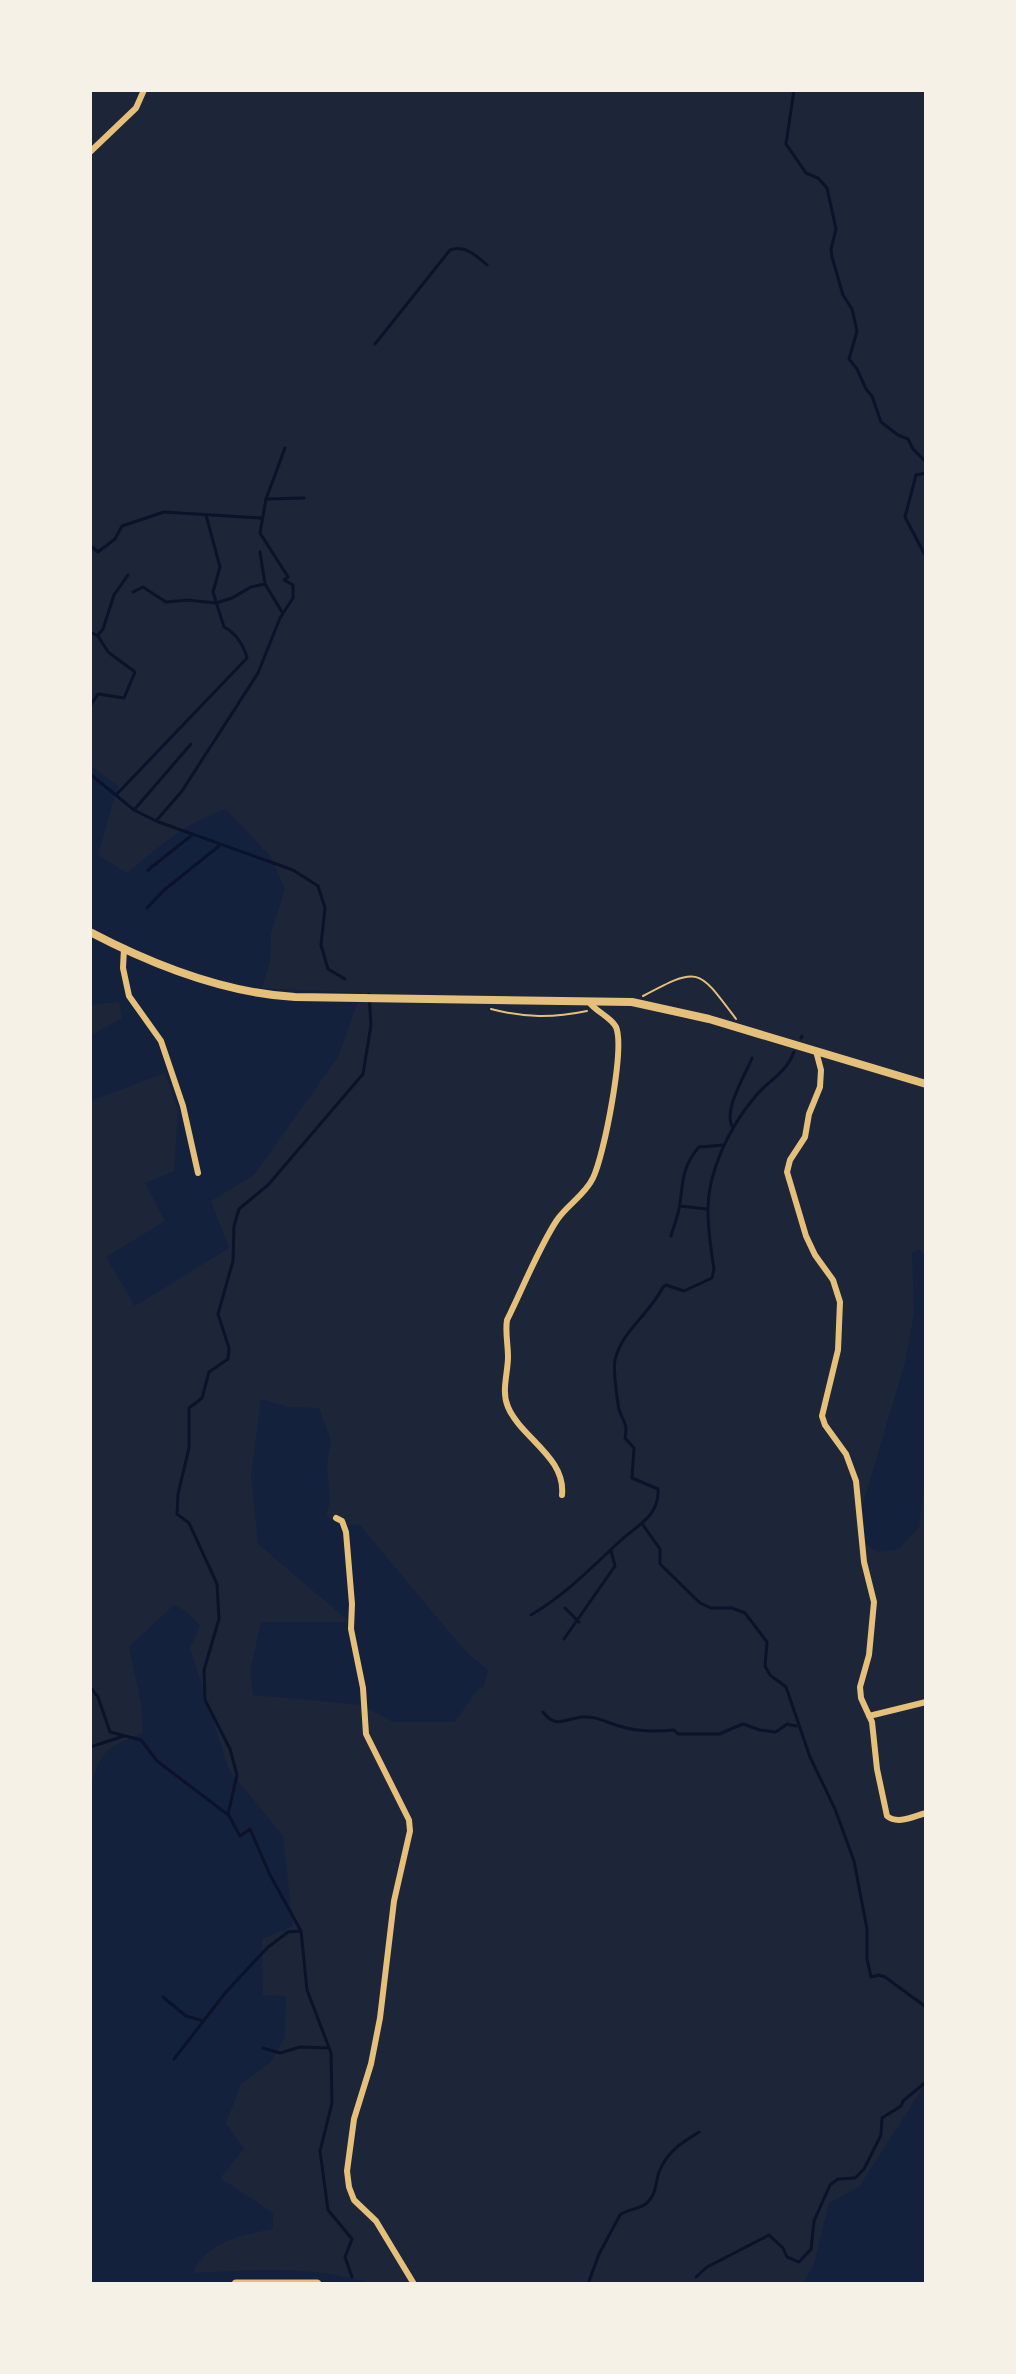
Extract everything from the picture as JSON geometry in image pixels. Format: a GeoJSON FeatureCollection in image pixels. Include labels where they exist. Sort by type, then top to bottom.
{"type":"FeatureCollection","features":[{"type":"Feature","properties":{"kind":"main road"},"geometry":{"type":"LineString","coordinates":[[90,932],[220,986],[276,996],[566,1002],[590,1006],[632,1002],[744,1029],[926,1084]]}},
{"type":"Feature","properties":{"kind":"main road"},"geometry":{"type":"LineString","coordinates":[[236,2284],[317,2284]]}},
{"type":"Feature","properties":{"kind":"street"},"geometry":{"type":"LineString","coordinates":[[90,152],[129,117],[144,90]]}},
{"type":"Feature","properties":{"kind":"street"},"geometry":{"type":"LineString","coordinates":[[124,948],[123,968],[129,996],[161,1041],[183,1106],[198,1173]]}},
{"type":"Feature","properties":{"kind":"street"},"geometry":{"type":"LineString","coordinates":[[562,1495],[562,1482],[557,1469],[507,1403],[506,1327],[554,1225],[591,1183],[602,1150],[613,1096],[618,1036],[610,1019],[590,1006]]}},
{"type":"Feature","properties":{"kind":"street"},"geometry":{"type":"LineString","coordinates":[[816,1051],[821,1070],[820,1087],[809,1114],[805,1137],[790,1160],[787,1172],[806,1236],[833,1280],[840,1302],[838,1350],[822,1416],[846,1454],[856,1481],[864,1562],[874,1602],[869,1655],[860,1687],[861,1698],[874,1734],[880,1788],[887,1816],[890,1820],[899,1820],[926,1813]]}},
{"type":"Feature","properties":{"kind":"street"},"geometry":{"type":"LineString","coordinates":[[336,1518],[342,1521],[346,1532],[351,1629],[363,1688],[366,1734],[409,1820],[410,1831],[394,1901],[380,2018],[371,2064],[354,2119],[347,2171],[354,2200],[376,2221],[414,2284]]}},
{"type":"Feature","properties":{"kind":"street"},"geometry":{"type":"LineString","coordinates":[[869,1716],[926,1702]]}},
{"type":"Feature","properties":{"kind":"path"},"geometry":{"type":"LineString","coordinates":[[632,1002],[668,982],[695,975],[713,988],[744,1029]]}},
{"type":"Feature","properties":{"kind":"path"},"geometry":{"type":"LineString","coordinates":[[489,1008],[543,1018],[590,1006]]}},
{"type":"Feature","properties":{"kind":"shaded area"},"geometry":{"type":"Polygon","coordinates":[[[90,90],[926,90],[926,1256],[919,1249],[912,1253],[914,1313],[905,1362],[859,1517],[858,1539],[878,1552],[899,1549],[919,1527],[926,1471],[926,2083],[859,2187],[829,2203],[814,2264],[803,2284],[373,2284],[306,2271],[193,2273],[199,2262],[216,2247],[238,2237],[273,2229],[273,2213],[220,2178],[244,2149],[226,2123],[241,2084],[271,2062],[285,2037],[286,1996],[263,1995],[262,1939],[293,1926],[283,1836],[229,1770],[190,1648],[200,1626],[187,1612],[174,1605],[129,1647],[141,1703],[143,1733],[113,1747],[102,1757],[90,1788],[90,1101],[165,1073],[178,1110],[174,1171],[145,1183],[165,1221],[106,1257],[135,1306],[229,1248],[211,1201],[254,1175],[338,1057],[361,993],[262,988],[270,962],[271,934],[285,889],[271,857],[226,809],[186,828],[127,873],[98,855],[118,786],[90,765],[90,90]],[[261,1399],[251,1475],[258,1544],[350,1622],[261,1622],[250,1671],[253,1695],[362,1705],[393,1722],[455,1722],[478,1689],[483,1688],[488,1670],[466,1652],[359,1524],[343,1527],[326,1516],[330,1501],[327,1464],[331,1441],[319,1408],[288,1407],[261,1399]]]}},
{"type":"Feature","properties":{"kind":"shaded area"},"geometry":{"type":"Polygon","coordinates":[[[119,1002],[122,1018],[90,1036],[90,1005],[119,1002]]]}},
{"type":"Feature","properties":{"kind":"waterway"},"geometry":{"type":"LineString","coordinates":[[794,90],[786,144],[806,173],[818,178],[827,188],[836,229],[832,257],[857,331],[849,359],[872,396],[881,422],[908,439],[926,462]]}},
{"type":"Feature","properties":{"kind":"waterway"},"geometry":{"type":"LineString","coordinates":[[375,344],[450,250],[465,250],[487,265]]}},
{"type":"Feature","properties":{"kind":"waterway"},"geometry":{"type":"LineString","coordinates":[[156,821],[182,791],[258,673],[280,618],[293,598],[293,585],[284,580],[288,577],[260,533],[266,499],[285,448]]}},
{"type":"Feature","properties":{"kind":"waterway"},"geometry":{"type":"LineString","coordinates":[[926,473],[916,475],[905,517],[926,557]]}},
{"type":"Feature","properties":{"kind":"waterway"},"geometry":{"type":"LineString","coordinates":[[267,499],[304,498]]}},
{"type":"Feature","properties":{"kind":"waterway"},"geometry":{"type":"LineString","coordinates":[[90,545],[98,552],[115,539],[122,526],[164,512],[261,518]]}},
{"type":"Feature","properties":{"kind":"waterway"},"geometry":{"type":"LineString","coordinates":[[116,795],[247,658],[239,640],[224,627],[213,592],[220,567],[206,515]]}},
{"type":"Feature","properties":{"kind":"waterway"},"geometry":{"type":"LineString","coordinates":[[260,552],[265,584]]}},
{"type":"Feature","properties":{"kind":"waterway"},"geometry":{"type":"LineString","coordinates":[[98,635],[103,629],[114,595],[128,575]]}},
{"type":"Feature","properties":{"kind":"waterway"},"geometry":{"type":"LineString","coordinates":[[133,592],[143,587],[166,602],[188,600],[216,603],[265,584],[282,612]]}},
{"type":"Feature","properties":{"kind":"waterway"},"geometry":{"type":"LineString","coordinates":[[90,632],[98,636],[108,652],[135,672],[124,698],[98,694],[90,706]]}},
{"type":"Feature","properties":{"kind":"waterway"},"geometry":{"type":"LineString","coordinates":[[134,810],[191,744]]}},
{"type":"Feature","properties":{"kind":"waterway"},"geometry":{"type":"LineString","coordinates":[[90,774],[134,810],[156,821],[293,870],[318,886],[325,908],[321,945],[328,969],[345,979]]}},
{"type":"Feature","properties":{"kind":"waterway"},"geometry":{"type":"LineString","coordinates":[[148,870],[192,835]]}},
{"type":"Feature","properties":{"kind":"waterway"},"geometry":{"type":"LineString","coordinates":[[147,908],[163,891],[219,846]]}},
{"type":"Feature","properties":{"kind":"waterway"},"geometry":{"type":"LineString","coordinates":[[352,2277],[345,2257],[352,2239],[328,2210],[320,2151],[332,2103],[331,2053],[307,1990],[301,1931],[270,1875],[250,1829],[240,1836],[228,1814],[237,1775],[230,1749],[205,1700],[204,1670],[219,1619],[217,1584],[189,1523],[177,1514],[178,1494],[189,1448],[189,1408],[202,1398],[209,1372],[228,1359],[229,1348],[218,1314],[233,1261],[234,1226],[239,1209],[268,1185],[363,1074],[371,1025],[369,994]]}},
{"type":"Feature","properties":{"kind":"waterway"},"geometry":{"type":"LineString","coordinates":[[531,1615],[577,1581],[646,1520],[655,1506],[658,1489],[632,1478],[634,1448],[625,1438],[625,1425],[616,1392],[615,1360],[624,1340],[663,1287],[666,1285],[684,1291],[712,1278],[709,1197],[721,1152],[745,1110],[781,1072],[794,1052]]}},
{"type":"Feature","properties":{"kind":"waterway"},"geometry":{"type":"LineString","coordinates":[[733,1128],[730,1121],[732,1103],[752,1058]]}},
{"type":"Feature","properties":{"kind":"waterway"},"geometry":{"type":"LineString","coordinates":[[671,1236],[690,1160],[699,1147],[724,1145]]}},
{"type":"Feature","properties":{"kind":"waterway"},"geometry":{"type":"LineString","coordinates":[[680,1206],[707,1209]]}},
{"type":"Feature","properties":{"kind":"waterway"},"geometry":{"type":"LineString","coordinates":[[643,1525],[660,1549],[660,1564],[700,1603],[711,1608],[732,1608],[745,1613],[767,1642],[765,1666],[770,1675],[786,1687],[810,1757],[835,1809],[854,1861],[867,1929],[867,1959],[871,1977],[885,1977],[926,2007]]}},
{"type":"Feature","properties":{"kind":"waterway"},"geometry":{"type":"LineString","coordinates":[[564,1639],[615,1566],[611,1551]]}},
{"type":"Feature","properties":{"kind":"waterway"},"geometry":{"type":"LineString","coordinates":[[565,1608],[579,1622]]}},
{"type":"Feature","properties":{"kind":"waterway"},"geometry":{"type":"LineString","coordinates":[[90,1687],[98,1697],[110,1732],[141,1740],[157,1761],[227,1814]]}},
{"type":"Feature","properties":{"kind":"waterway"},"geometry":{"type":"LineString","coordinates":[[543,1712],[556,1722],[592,1717],[633,1729],[674,1730],[678,1734],[719,1734],[743,1724],[776,1732],[787,1724],[796,1726]]}},
{"type":"Feature","properties":{"kind":"waterway"},"geometry":{"type":"LineString","coordinates":[[90,1747],[124,1736]]}},
{"type":"Feature","properties":{"kind":"waterway"},"geometry":{"type":"LineString","coordinates":[[174,2059],[226,1992],[267,1948],[288,1932],[301,1931]]}},
{"type":"Feature","properties":{"kind":"waterway"},"geometry":{"type":"LineString","coordinates":[[163,1997],[186,2016],[204,2021]]}},
{"type":"Feature","properties":{"kind":"waterway"},"geometry":{"type":"LineString","coordinates":[[263,2048],[280,2053],[300,2047],[329,2048]]}},
{"type":"Feature","properties":{"kind":"waterway"},"geometry":{"type":"LineString","coordinates":[[696,2277],[707,2267],[769,2235],[783,2248],[787,2257],[799,2262],[811,2249],[814,2221],[830,2185],[838,2179],[855,2178],[864,2169],[881,2135],[882,2118],[901,2106],[926,2082]]}},
{"type":"Feature","properties":{"kind":"waterway"},"geometry":{"type":"LineString","coordinates":[[588,2284],[599,2254],[620,2215],[648,2202],[670,2153],[699,2132]]}}]}
